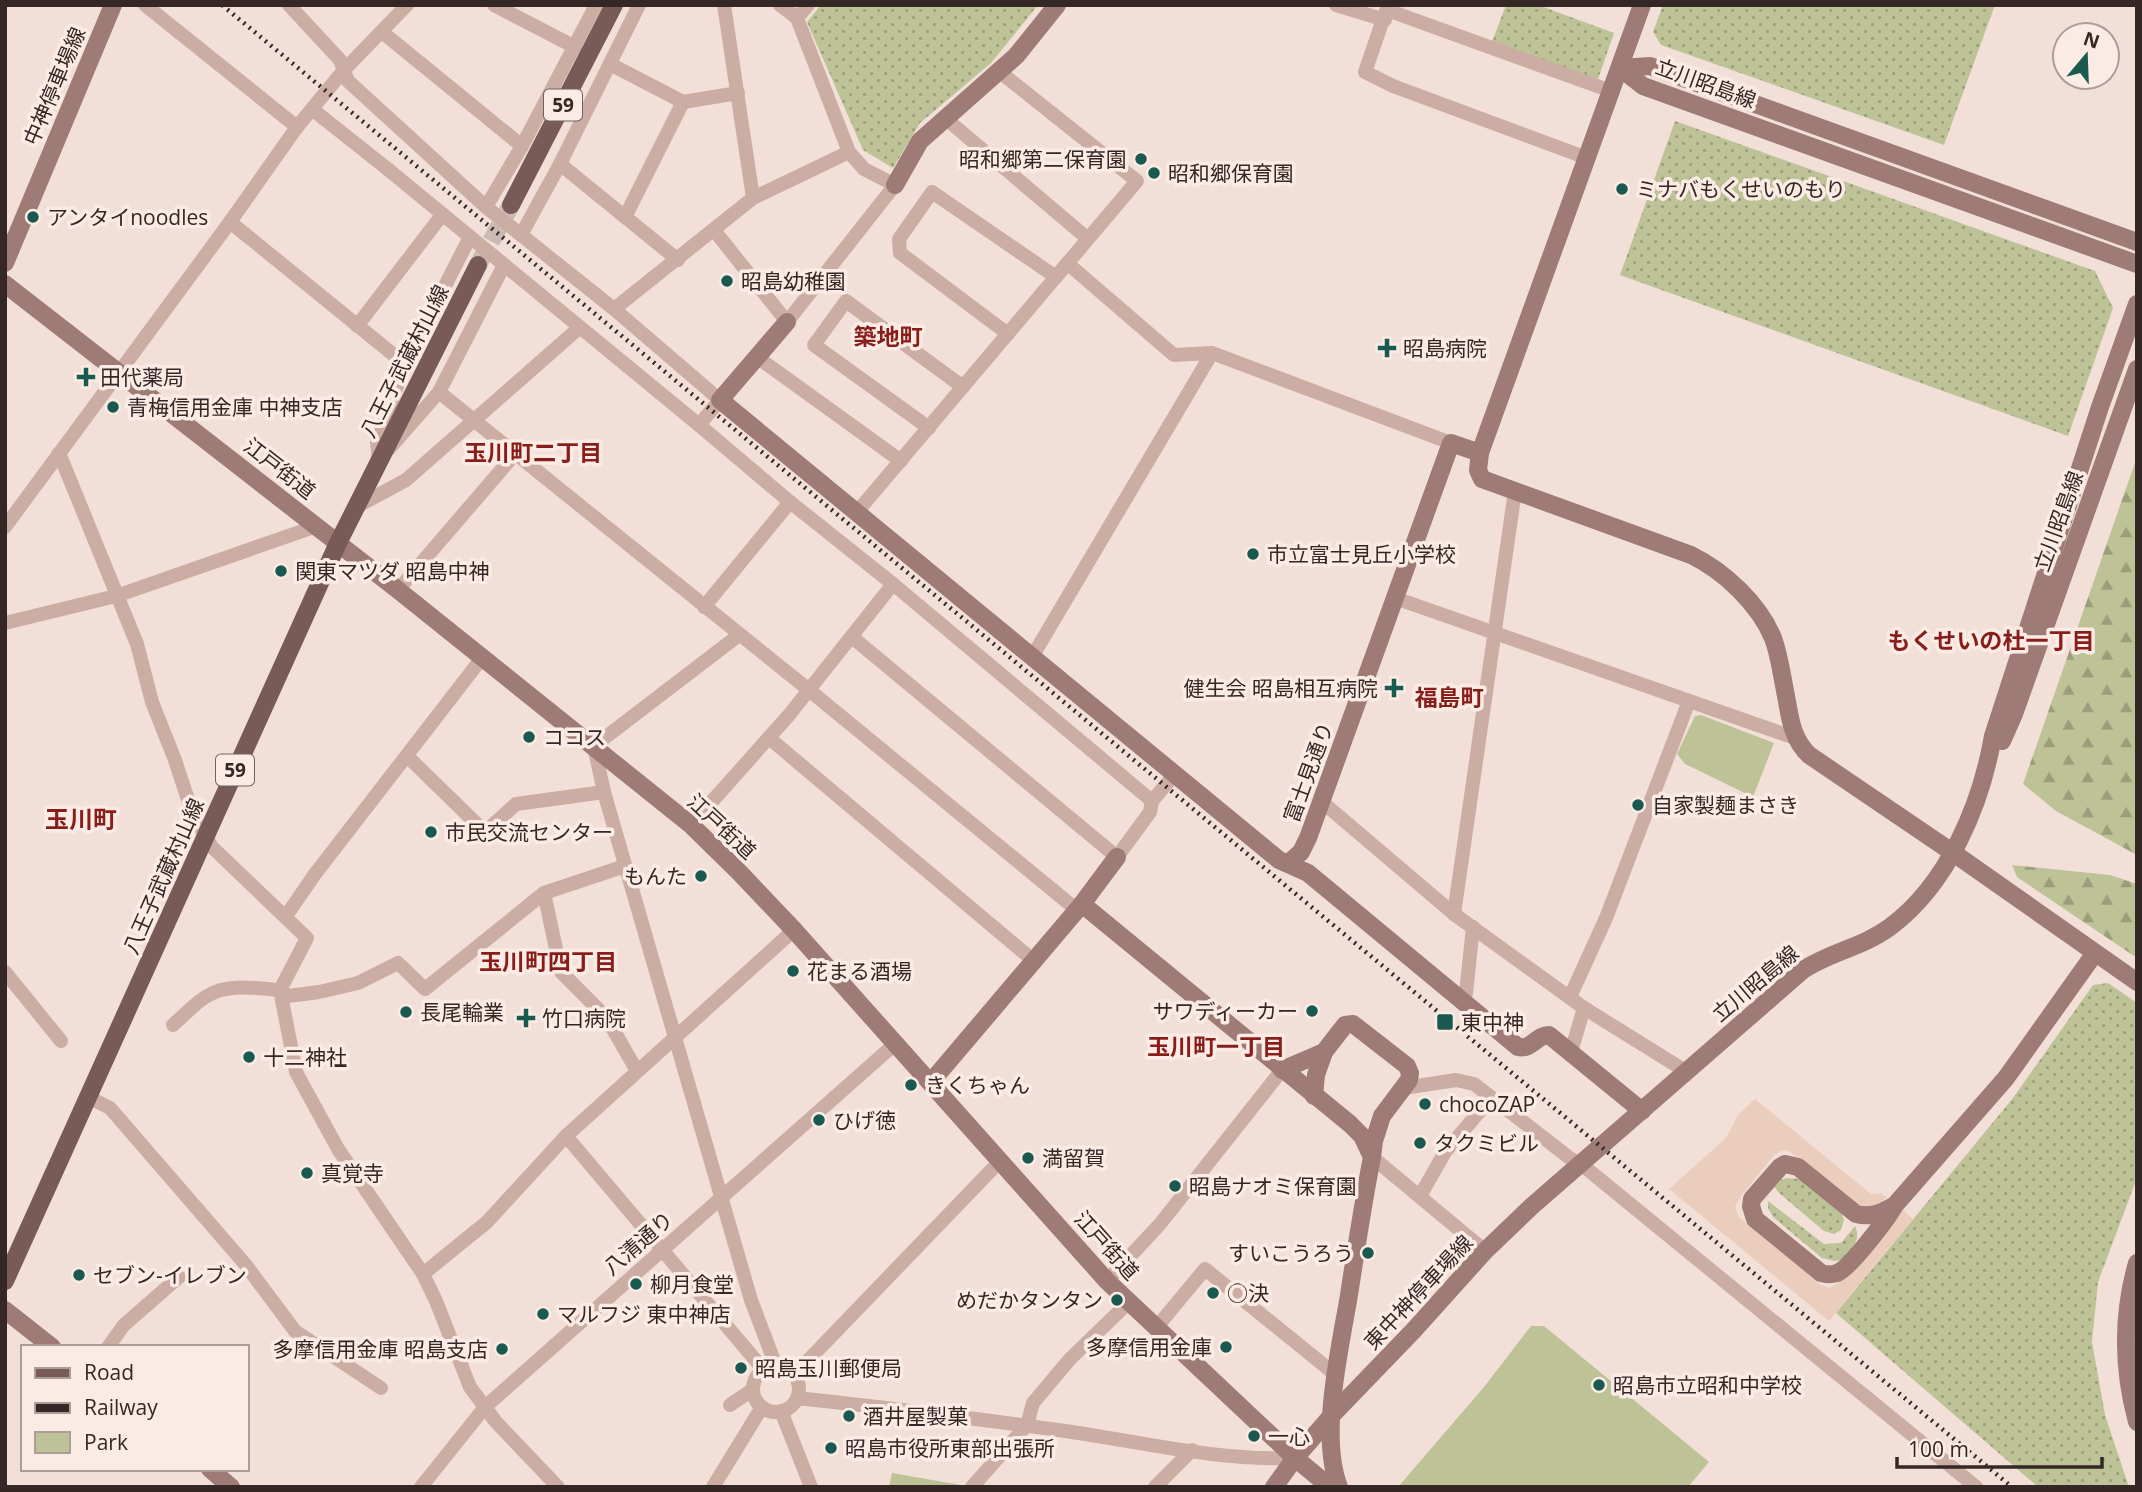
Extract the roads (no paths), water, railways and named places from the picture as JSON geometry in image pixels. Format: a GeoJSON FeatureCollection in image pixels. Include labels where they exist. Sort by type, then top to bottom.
{"type":"FeatureCollection","features":[{"type":"Feature","properties":{"kind":"main road","name":"59"},"geometry":{"type":"LineString","coordinates":[[512,205],[614,5]]}},
{"type":"Feature","properties":{"kind":"main road","name":"八王子武蔵村山線"},"geometry":{"type":"LineString","coordinates":[[5,1281],[338,543],[478,265]]}},
{"type":"Feature","properties":{"kind":"street","name":"中神停車場線"},"geometry":{"type":"LineString","coordinates":[[5,263],[113,5]]}},
{"type":"Feature","properties":{"kind":"street"},"geometry":{"type":"LineString","coordinates":[[145,5],[297,127]]}},
{"type":"Feature","properties":{"kind":"street"},"geometry":{"type":"LineString","coordinates":[[289,5],[340,60],[348,80],[486,206],[614,309],[720,400],[1174,775],[1279,860],[1308,873],[1518,1047],[1529,1047],[1543,1035],[1549,1035],[1642,1111]]}},
{"type":"Feature","properties":{"kind":"street"},"geometry":{"type":"LineString","coordinates":[[5,527],[297,127],[344,70],[407,5]]}},
{"type":"Feature","properties":{"kind":"street"},"geometry":{"type":"LineString","coordinates":[[494,5],[575,47]]}},
{"type":"Feature","properties":{"kind":"street"},"geometry":{"type":"LineString","coordinates":[[486,206],[522,146],[596,5]]}},
{"type":"Feature","properties":{"kind":"street"},"geometry":{"type":"LineString","coordinates":[[521,235],[560,164],[639,5]]}},
{"type":"Feature","properties":{"kind":"street"},"geometry":{"type":"LineString","coordinates":[[724,5],[753,198]]}},
{"type":"Feature","properties":{"kind":"street"},"geometry":{"type":"LineString","coordinates":[[780,5],[797,18],[849,152],[864,169],[895,185]]}},
{"type":"Feature","properties":{"kind":"street"},"geometry":{"type":"LineString","coordinates":[[797,18],[808,5]]}},
{"type":"Feature","properties":{"kind":"street"},"geometry":{"type":"LineString","coordinates":[[699,425],[787,322],[895,185],[920,141],[1000,72],[1057,5]]}},
{"type":"Feature","properties":{"kind":"street"},"geometry":{"type":"LineString","coordinates":[[1336,5],[1387,12],[1611,91]]}},
{"type":"Feature","properties":{"kind":"street"},"geometry":{"type":"LineString","coordinates":[[1642,5],[1480,453],[1478,470],[1482,479],[1691,555],[1715,569],[1753,606],[1768,628],[1777,655],[1795,738],[1809,755],[2137,982]]}},
{"type":"Feature","properties":{"kind":"street"},"geometry":{"type":"LineString","coordinates":[[1387,12],[1365,72],[1393,86],[1587,158]]}},
{"type":"Feature","properties":{"kind":"street"},"geometry":{"type":"LineString","coordinates":[[382,32],[522,146]]}},
{"type":"Feature","properties":{"kind":"street"},"geometry":{"type":"LineString","coordinates":[[610,64],[683,102],[738,93]]}},
{"type":"Feature","properties":{"kind":"street","name":"立川昭島線"},"geometry":{"type":"LineString","coordinates":[[1620,68],[1650,66],[2137,242]]}},
{"type":"Feature","properties":{"kind":"street","name":"立川昭島線"},"geometry":{"type":"LineString","coordinates":[[1620,68],[1643,86],[2137,264]]}},
{"type":"Feature","properties":{"kind":"street"},"geometry":{"type":"LineString","coordinates":[[857,512],[1137,181],[1000,72]]}},
{"type":"Feature","properties":{"kind":"street"},"geometry":{"type":"LineString","coordinates":[[625,217],[683,102]]}},
{"type":"Feature","properties":{"kind":"street"},"geometry":{"type":"LineString","coordinates":[[312,109],[893,584],[1152,801]]}},
{"type":"Feature","properties":{"kind":"street"},"geometry":{"type":"LineString","coordinates":[[945,118],[1087,238]]}},
{"type":"Feature","properties":{"kind":"street"},"geometry":{"type":"LineString","coordinates":[[614,309],[753,198],[849,152]]}},
{"type":"Feature","properties":{"kind":"street"},"geometry":{"type":"LineString","coordinates":[[560,164],[678,260]]}},
{"type":"Feature","properties":{"kind":"street"},"geometry":{"type":"LineString","coordinates":[[1008,334],[900,253],[898,239],[932,192],[1056,277]]}},
{"type":"Feature","properties":{"kind":"street"},"geometry":{"type":"LineString","coordinates":[[357,326],[442,215]]}},
{"type":"Feature","properties":{"kind":"street"},"geometry":{"type":"LineString","coordinates":[[230,222],[405,364]]}},
{"type":"Feature","properties":{"kind":"street"},"geometry":{"type":"LineString","coordinates":[[714,230],[787,322]]}},
{"type":"Feature","properties":{"kind":"street"},"geometry":{"type":"LineString","coordinates":[[379,461],[376,442],[405,364],[470,237]]}},
{"type":"Feature","properties":{"kind":"street"},"geometry":{"type":"LineString","coordinates":[[1067,263],[1174,355],[1212,354],[1480,453]]}},
{"type":"Feature","properties":{"kind":"street"},"geometry":{"type":"LineString","coordinates":[[379,461],[439,392],[504,265]]}},
{"type":"Feature","properties":{"kind":"street","name":"江戸街道"},"geometry":{"type":"LineString","coordinates":[[5,284],[317,526],[691,825],[794,930],[1107,1282],[1329,1487]]}},
{"type":"Feature","properties":{"kind":"street"},"geometry":{"type":"LineString","coordinates":[[929,428],[814,345],[846,301],[963,387]]}},
{"type":"Feature","properties":{"kind":"street","name":"立川昭島線"},"geometry":{"type":"LineString","coordinates":[[1988,766],[1993,736],[2100,407],[2137,303]]}},
{"type":"Feature","properties":{"kind":"street"},"geometry":{"type":"LineString","coordinates":[[356,507],[406,480],[579,328]]}},
{"type":"Feature","properties":{"kind":"street"},"geometry":{"type":"LineString","coordinates":[[1032,657],[1212,354]]}},
{"type":"Feature","properties":{"kind":"street"},"geometry":{"type":"LineString","coordinates":[[757,357],[901,461]]}},
{"type":"Feature","properties":{"kind":"street","name":"立川昭島線"},"geometry":{"type":"LineString","coordinates":[[1581,1164],[1803,970],[1828,955],[1869,940],[1889,927],[1931,884],[1952,852],[1975,803],[1988,766],[2014,714],[2137,369]]}},
{"type":"Feature","properties":{"kind":"street"},"geometry":{"type":"LineString","coordinates":[[439,392],[1349,1123],[1362,1136],[1372,1157],[1485,1251]]}},
{"type":"Feature","properties":{"kind":"street","name":"富士見通り"},"geometry":{"type":"LineString","coordinates":[[1289,863],[1301,852],[1321,801],[1451,443]]}},
{"type":"Feature","properties":{"kind":"street"},"geometry":{"type":"LineString","coordinates":[[59,453],[137,644],[152,702],[193,815],[212,847],[307,938],[280,990],[296,1072],[338,1149],[423,1274],[470,1387],[496,1422],[558,1487]]}},
{"type":"Feature","properties":{"kind":"street"},"geometry":{"type":"LineString","coordinates":[[398,590],[515,454]]}},
{"type":"Feature","properties":{"kind":"street"},"geometry":{"type":"LineString","coordinates":[[1454,914],[1515,491]]}},
{"type":"Feature","properties":{"kind":"street"},"geometry":{"type":"LineString","coordinates":[[704,607],[790,502]]}},
{"type":"Feature","properties":{"kind":"street"},"geometry":{"type":"LineString","coordinates":[[5,623],[116,596],[317,526]]}},
{"type":"Feature","properties":{"kind":"street"},"geometry":{"type":"LineString","coordinates":[[691,825],[769,738],[893,584]]}},
{"type":"Feature","properties":{"kind":"street"},"geometry":{"type":"LineString","coordinates":[[1395,598],[1795,738]]}},
{"type":"Feature","properties":{"kind":"street"},"geometry":{"type":"LineString","coordinates":[[739,635],[594,746],[604,792],[769,1367]]}},
{"type":"Feature","properties":{"kind":"street"},"geometry":{"type":"LineString","coordinates":[[852,636],[1117,856]]}},
{"type":"Feature","properties":{"kind":"street"},"geometry":{"type":"LineString","coordinates":[[286,916],[315,874],[482,657]]}},
{"type":"Feature","properties":{"kind":"street"},"geometry":{"type":"LineString","coordinates":[[1570,998],[1606,918],[1689,701]]}},
{"type":"Feature","properties":{"kind":"street"},"geometry":{"type":"LineString","coordinates":[[769,738],[1034,961]]}},
{"type":"Feature","properties":{"kind":"street"},"geometry":{"type":"LineString","coordinates":[[407,755],[485,832],[516,804],[604,792]]}},
{"type":"Feature","properties":{"kind":"street"},"geometry":{"type":"LineString","coordinates":[[931,1082],[1079,907],[1150,812],[1152,801],[1174,775]]}},
{"type":"Feature","properties":{"kind":"street"},"geometry":{"type":"LineString","coordinates":[[1321,801],[1454,914],[1584,1008],[1687,1072]]}},
{"type":"Feature","properties":{"kind":"street"},"geometry":{"type":"LineString","coordinates":[[173,1025],[208,993],[236,987],[280,990],[288,996],[319,992],[358,983],[398,963],[425,989],[544,893],[625,866]]}},
{"type":"Feature","properties":{"kind":"street"},"geometry":{"type":"LineString","coordinates":[[544,893],[561,972],[606,1017],[637,1071]]}},
{"type":"Feature","properties":{"kind":"street"},"geometry":{"type":"LineString","coordinates":[[1462,1000],[1466,993],[1473,928]]}},
{"type":"Feature","properties":{"kind":"street"},"geometry":{"type":"LineString","coordinates":[[423,1274],[487,1222],[566,1136],[794,930]]}},
{"type":"Feature","properties":{"kind":"street"},"geometry":{"type":"LineString","coordinates":[[1895,1205],[1876,1215],[1856,1214],[1798,1167],[1785,1164],[1757,1193],[1751,1206],[1755,1219],[1821,1273],[1827,1275],[1839,1272],[1994,1094],[2095,953]]}},
{"type":"Feature","properties":{"kind":"street"},"geometry":{"type":"LineString","coordinates":[[5,972],[61,1041]]}},
{"type":"Feature","properties":{"kind":"street"},"geometry":{"type":"LineString","coordinates":[[1571,1052],[1584,1008]]}},
{"type":"Feature","properties":{"kind":"street"},"geometry":{"type":"LineString","coordinates":[[1314,1096],[1315,1075],[1324,1052],[1345,1025],[1353,1024],[1407,1066],[1410,1073],[1404,1088],[1382,1116],[1373,1122],[1349,1123]]}},
{"type":"Feature","properties":{"kind":"street","name":"八清通り"},"geometry":{"type":"LineString","coordinates":[[421,1487],[485,1407],[896,1043]]}},
{"type":"Feature","properties":{"kind":"street"},"geometry":{"type":"LineString","coordinates":[[1107,1282],[1160,1224],[1282,1070],[1324,1052]]}},
{"type":"Feature","properties":{"kind":"street"},"geometry":{"type":"LineString","coordinates":[[1404,1088],[1466,1080],[1474,1084],[1581,1164],[1976,1487]]}},
{"type":"Feature","properties":{"kind":"street"},"geometry":{"type":"LineString","coordinates":[[88,1097],[110,1108],[245,1264],[295,1331],[381,1388]]}},
{"type":"Feature","properties":{"kind":"street"},"geometry":{"type":"LineString","coordinates":[[1420,1196],[1445,1152],[1491,1098]]}},
{"type":"Feature","properties":{"kind":"street"},"geometry":{"type":"LineString","coordinates":[[1339,1487],[1331,1460],[1336,1374],[1374,1141],[1382,1116]]}},
{"type":"Feature","properties":{"kind":"street"},"geometry":{"type":"LineString","coordinates":[[566,1136],[769,1367]]}},
{"type":"Feature","properties":{"kind":"street"},"geometry":{"type":"LineString","coordinates":[[794,1375],[1000,1160]]}},
{"type":"Feature","properties":{"kind":"street","name":"東中神停車場線"},"geometry":{"type":"LineString","coordinates":[[1295,1458],[1485,1251],[1581,1164]]}},
{"type":"Feature","properties":{"kind":"street"},"geometry":{"type":"LineString","coordinates":[[1856,1214],[1863,1230],[1862,1248]]}},
{"type":"Feature","properties":{"kind":"street"},"geometry":{"type":"LineString","coordinates":[[2137,1263],[2129,1298],[2126,1359],[2137,1422]]}},
{"type":"Feature","properties":{"kind":"street"},"geometry":{"type":"LineString","coordinates":[[1156,1328],[1205,1269],[1336,1374]]}},
{"type":"Feature","properties":{"kind":"street"},"geometry":{"type":"LineString","coordinates":[[109,1345],[124,1325],[178,1277]]}},
{"type":"Feature","properties":{"kind":"street"},"geometry":{"type":"LineString","coordinates":[[972,1487],[1027,1426],[1033,1403],[1070,1359],[1128,1303]]}},
{"type":"Feature","properties":{"kind":"street"},"geometry":{"type":"LineString","coordinates":[[5,1310],[49,1345]]}},
{"type":"Feature","properties":{"kind":"street"},"geometry":{"type":"LineString","coordinates":[[769,1367],[783,1367],[794,1375],[799,1387],[793,1404],[780,1411],[762,1407],[752,1390],[755,1378],[769,1367]]}},
{"type":"Feature","properties":{"kind":"street"},"geometry":{"type":"LineString","coordinates":[[730,1405],[752,1390]]}},
{"type":"Feature","properties":{"kind":"street"},"geometry":{"type":"LineString","coordinates":[[797,1398],[1265,1459],[1295,1458]]}},
{"type":"Feature","properties":{"kind":"street"},"geometry":{"type":"LineString","coordinates":[[713,1487],[762,1407]]}},
{"type":"Feature","properties":{"kind":"street"},"geometry":{"type":"LineString","coordinates":[[780,1411],[811,1487]]}},
{"type":"Feature","properties":{"kind":"street"},"geometry":{"type":"LineString","coordinates":[[1154,1487],[1192,1450]]}},
{"type":"Feature","properties":{"kind":"street"},"geometry":{"type":"LineString","coordinates":[[1274,1487],[1295,1458]]}},
{"type":"Feature","properties":{"kind":"street"},"geometry":{"type":"LineString","coordinates":[[212,1471],[232,1487]]}},
{"type":"Feature","properties":{"kind":"tunnel"},"geometry":{"type":"LineString","coordinates":[[478,265],[511,205]]}},
{"type":"Feature","properties":{"kind":"railway"},"geometry":{"type":"LineString","coordinates":[[222,5],[2012,1487]]}},
{"type":"Feature","properties":{"kind":"place","name":"昭和郷第二保育園"},"geometry":{"type":"Point","coordinates":[1141,159]}},
{"type":"Feature","properties":{"kind":"place","name":"昭和郷保育園"},"geometry":{"type":"Point","coordinates":[1154,173]}},
{"type":"Feature","properties":{"kind":"place","name":"ミナバもくせいのもり"},"geometry":{"type":"Point","coordinates":[1622,189]}},
{"type":"Feature","properties":{"kind":"place","name":"アンタイnoodles"},"geometry":{"type":"Point","coordinates":[33,217]}},
{"type":"Feature","properties":{"kind":"place","name":"昭島幼稚園"},"geometry":{"type":"Point","coordinates":[727,281]}},
{"type":"Feature","properties":{"kind":"place","name":"昭島病院"},"geometry":{"type":"Point","coordinates":[1387,348]}},
{"type":"Feature","properties":{"kind":"place","name":"田代薬局"},"geometry":{"type":"Point","coordinates":[86,377]}},
{"type":"Feature","properties":{"kind":"place","name":"青梅信用金庫 中神支店"},"geometry":{"type":"Point","coordinates":[113,407]}},
{"type":"Feature","properties":{"kind":"place","name":"市立富士見丘小学校"},"geometry":{"type":"Point","coordinates":[1253,554]}},
{"type":"Feature","properties":{"kind":"place","name":"関東マツダ 昭島中神"},"geometry":{"type":"Point","coordinates":[281,571]}},
{"type":"Feature","properties":{"kind":"place","name":"健生会 昭島相互病院"},"geometry":{"type":"Point","coordinates":[1394,688]}},
{"type":"Feature","properties":{"kind":"place","name":"ココス"},"geometry":{"type":"Point","coordinates":[529,737]}},
{"type":"Feature","properties":{"kind":"place","name":"自家製麺まさき"},"geometry":{"type":"Point","coordinates":[1638,805]}},
{"type":"Feature","properties":{"kind":"place","name":"市民交流センター"},"geometry":{"type":"Point","coordinates":[431,832]}},
{"type":"Feature","properties":{"kind":"place","name":"もんた"},"geometry":{"type":"Point","coordinates":[701,876]}},
{"type":"Feature","properties":{"kind":"place","name":"花まる酒場"},"geometry":{"type":"Point","coordinates":[793,971]}},
{"type":"Feature","properties":{"kind":"place","name":"サワディーカー"},"geometry":{"type":"Point","coordinates":[1312,1011]}},
{"type":"Feature","properties":{"kind":"place","name":"長尾輪業"},"geometry":{"type":"Point","coordinates":[406,1012]}},
{"type":"Feature","properties":{"kind":"place","name":"竹口病院"},"geometry":{"type":"Point","coordinates":[526,1018]}},
{"type":"Feature","properties":{"kind":"place","name":"東中神"},"geometry":{"type":"Point","coordinates":[1445,1022]}},
{"type":"Feature","properties":{"kind":"place","name":"十二神社"},"geometry":{"type":"Point","coordinates":[249,1057]}},
{"type":"Feature","properties":{"kind":"place","name":"きくちゃん"},"geometry":{"type":"Point","coordinates":[911,1085]}},
{"type":"Feature","properties":{"kind":"place","name":"chocoZAP"},"geometry":{"type":"Point","coordinates":[1425,1104]}},
{"type":"Feature","properties":{"kind":"place","name":"ひげ徳"},"geometry":{"type":"Point","coordinates":[819,1120]}},
{"type":"Feature","properties":{"kind":"place","name":"タクミビル"},"geometry":{"type":"Point","coordinates":[1420,1143]}},
{"type":"Feature","properties":{"kind":"place","name":"満留賀"},"geometry":{"type":"Point","coordinates":[1028,1158]}},
{"type":"Feature","properties":{"kind":"place","name":"真覚寺"},"geometry":{"type":"Point","coordinates":[307,1173]}},
{"type":"Feature","properties":{"kind":"place","name":"昭島ナオミ保育園"},"geometry":{"type":"Point","coordinates":[1175,1186]}},
{"type":"Feature","properties":{"kind":"place","name":"すいこうろう"},"geometry":{"type":"Point","coordinates":[1368,1253]}},
{"type":"Feature","properties":{"kind":"place","name":"セブン-イレブン"},"geometry":{"type":"Point","coordinates":[79,1275]}},
{"type":"Feature","properties":{"kind":"place","name":"柳月食堂"},"geometry":{"type":"Point","coordinates":[636,1284]}},
{"type":"Feature","properties":{"kind":"place","name":"○決"},"geometry":{"type":"Point","coordinates":[1213,1293]}},
{"type":"Feature","properties":{"kind":"place","name":"めだかタンタン"},"geometry":{"type":"Point","coordinates":[1117,1300]}},
{"type":"Feature","properties":{"kind":"place","name":"マルフジ 東中神店"},"geometry":{"type":"Point","coordinates":[543,1314]}},
{"type":"Feature","properties":{"kind":"place","name":"多摩信用金庫"},"geometry":{"type":"Point","coordinates":[1226,1347]}},
{"type":"Feature","properties":{"kind":"place","name":"多摩信用金庫 昭島支店"},"geometry":{"type":"Point","coordinates":[502,1349]}},
{"type":"Feature","properties":{"kind":"place","name":"昭島玉川郵便局"},"geometry":{"type":"Point","coordinates":[741,1368]}},
{"type":"Feature","properties":{"kind":"place","name":"昭島市立昭和中学校"},"geometry":{"type":"Point","coordinates":[1599,1385]}},
{"type":"Feature","properties":{"kind":"place","name":"酒井屋製菓"},"geometry":{"type":"Point","coordinates":[849,1416]}},
{"type":"Feature","properties":{"kind":"place","name":"一心"},"geometry":{"type":"Point","coordinates":[1254,1436]}},
{"type":"Feature","properties":{"kind":"place","name":"昭島市役所東部出張所"},"geometry":{"type":"Point","coordinates":[831,1448]}},
{"type":"Feature","properties":{"kind":"district","name":"築地町"},"geometry":{"type":"Point","coordinates":[888,336]}},
{"type":"Feature","properties":{"kind":"district","name":"玉川町二丁目"},"geometry":{"type":"Point","coordinates":[533,452]}},
{"type":"Feature","properties":{"kind":"district","name":"もくせいの杜一丁目"},"geometry":{"type":"Point","coordinates":[1991,640]}},
{"type":"Feature","properties":{"kind":"district","name":"福島町"},"geometry":{"type":"Point","coordinates":[1449,697]}},
{"type":"Feature","properties":{"kind":"district","name":"玉川町"},"geometry":{"type":"Point","coordinates":[81,818]}},
{"type":"Feature","properties":{"kind":"district","name":"玉川町四丁目"},"geometry":{"type":"Point","coordinates":[548,961]}},
{"type":"Feature","properties":{"kind":"district","name":"玉川町一丁目"},"geometry":{"type":"Point","coordinates":[1216,1046]}}]}
